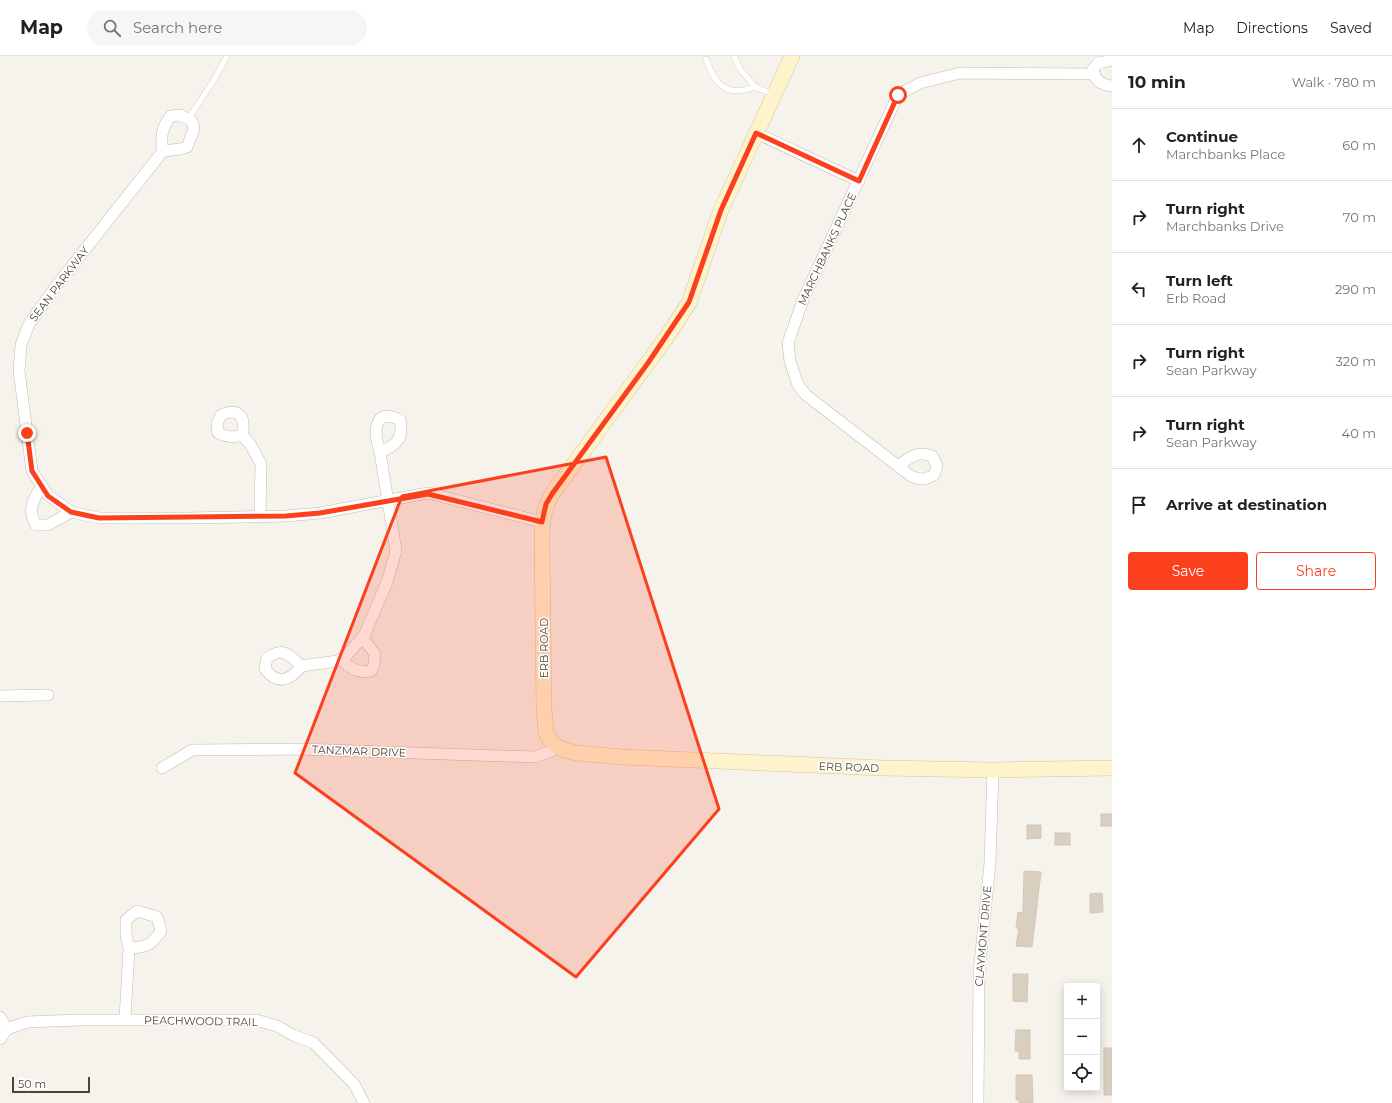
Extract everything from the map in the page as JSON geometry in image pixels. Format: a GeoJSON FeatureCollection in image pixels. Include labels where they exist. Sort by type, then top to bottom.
{"type":"FeatureCollection","features":[{"type":"Feature","properties":{"kind":"street","name":"ERB ROAD"},"geometry":{"type":"LineString","coordinates":[[792,56],[721,210],[689,302],[648,363],[546,504],[542,522],[544,723],[550,739],[559,748],[576,753],[624,757],[883,768],[993,770],[1112,768]]}},
{"type":"Feature","properties":{"kind":"street"},"geometry":{"type":"LineString","coordinates":[[1112,60],[1098,63],[1093,69],[1096,79],[1102,84],[1112,86]]}},
{"type":"Feature","properties":{"kind":"street","name":"MARCHBANKS PLACE"},"geometry":{"type":"LineString","coordinates":[[898,465],[806,395],[798,385],[790,361],[788,343],[803,300],[898,95],[920,83],[960,73],[1094,74]]}},
{"type":"Feature","properties":{"kind":"street"},"geometry":{"type":"LineString","coordinates":[[180,115],[192,121],[194,129],[187,147],[180,150],[163,151],[161,142],[164,124],[171,116],[180,115]]}},
{"type":"Feature","properties":{"kind":"street"},"geometry":{"type":"LineString","coordinates":[[756,133],[859,181]]}},
{"type":"Feature","properties":{"kind":"street","name":"SEAN PARKWAY"},"geometry":{"type":"LineString","coordinates":[[163,151],[57,285],[29,324],[21,344],[19,371],[32,471],[48,496],[71,512],[99,518],[190,518],[286,516],[320,513],[388,499],[428,494],[542,522]]}},
{"type":"Feature","properties":{"kind":"street"},"geometry":{"type":"LineString","coordinates":[[242,435],[250,444],[261,464],[260,516]]}},
{"type":"Feature","properties":{"kind":"street"},"geometry":{"type":"LineString","coordinates":[[302,666],[341,659],[346,656],[362,638],[386,582],[396,551],[380,452]]}},
{"type":"Feature","properties":{"kind":"street"},"geometry":{"type":"LineString","coordinates":[[42,486],[35,496],[31,507],[31,517],[36,525],[48,525],[71,512]]}},
{"type":"Feature","properties":{"kind":"street"},"geometry":{"type":"LineString","coordinates":[[341,659],[347,667],[363,673],[371,670],[374,665],[375,654],[362,638]]}},
{"type":"Feature","properties":{"kind":"street"},"geometry":{"type":"LineString","coordinates":[[0,696],[48,695]]}},
{"type":"Feature","properties":{"kind":"street","name":"TANZMAR DRIVE"},"geometry":{"type":"LineString","coordinates":[[162,768],[192,750],[299,749],[535,757],[559,748]]}},
{"type":"Feature","properties":{"kind":"street","name":"CLAYMONT DRIVE"},"geometry":{"type":"LineString","coordinates":[[978,1103],[979,973],[990,863],[993,770]]}},
{"type":"Feature","properties":{"kind":"street"},"geometry":{"type":"LineString","coordinates":[[125,1019],[129,948]]}},
{"type":"Feature","properties":{"kind":"street"},"geometry":{"type":"LineString","coordinates":[[0,1017],[7,1029],[0,1039]]}},
{"type":"Feature","properties":{"kind":"street","name":"PEACHWOOD TRAIL"},"geometry":{"type":"LineString","coordinates":[[7,1029],[27,1022],[125,1019],[256,1020],[277,1026],[293,1035],[314,1043],[354,1084],[364,1103]]}},
{"type":"Feature","properties":{"kind":"lane"},"geometry":{"type":"LineString","coordinates":[[188,119],[214,80],[227,56]]}},
{"type":"Feature","properties":{"kind":"lane"},"geometry":{"type":"LineString","coordinates":[[734,56],[740,69],[755,88]]}},
{"type":"Feature","properties":{"kind":"lane"},"geometry":{"type":"LineString","coordinates":[[706,59],[713,78],[722,88],[736,91],[755,88],[774,95]]}},
{"type":"Feature","properties":{"kind":"highlighted area"},"geometry":{"type":"Polygon","coordinates":[[[606,457],[719,809],[576,977],[295,773],[402,496],[606,457]]]}},
{"type":"Feature","properties":{"kind":"building"},"geometry":{"type":"Polygon","coordinates":[[[1101,814],[1112,814],[1112,826],[1101,826],[1101,814]]]}},
{"type":"Feature","properties":{"kind":"building"},"geometry":{"type":"Polygon","coordinates":[[[1027,825],[1041,825],[1041,838],[1027,839],[1027,825]]]}},
{"type":"Feature","properties":{"kind":"building"},"geometry":{"type":"Polygon","coordinates":[[[1055,833],[1070,833],[1070,845],[1055,845],[1055,833]]]}},
{"type":"Feature","properties":{"kind":"building"},"geometry":{"type":"Polygon","coordinates":[[[1024,871],[1041,872],[1032,947],[1016,946],[1019,928],[1016,928],[1018,912],[1023,913],[1024,871]]]}},
{"type":"Feature","properties":{"kind":"building"},"geometry":{"type":"Polygon","coordinates":[[[1102,893],[1103,912],[1090,913],[1090,894],[1102,893]]]}},
{"type":"Feature","properties":{"kind":"building"},"geometry":{"type":"Polygon","coordinates":[[[1013,974],[1028,974],[1027,1002],[1013,1001],[1013,974]]]}},
{"type":"Feature","properties":{"kind":"building"},"geometry":{"type":"Polygon","coordinates":[[[1016,1030],[1030,1030],[1030,1059],[1019,1059],[1019,1051],[1015,1051],[1016,1030]]]}},
{"type":"Feature","properties":{"kind":"building"},"geometry":{"type":"Polygon","coordinates":[[[1104,1048],[1112,1048],[1112,1095],[1104,1095],[1104,1048]]]}},
{"type":"Feature","properties":{"kind":"building"},"geometry":{"type":"Polygon","coordinates":[[[1016,1075],[1032,1075],[1033,1103],[1019,1103],[1019,1100],[1016,1100],[1016,1075]]]}},
{"type":"Feature","properties":{"kind":"route"},"geometry":{"type":"LineString","coordinates":[[27,433],[32,471],[48,496],[71,512],[99,518],[286,516],[320,513],[388,499],[428,494],[542,522],[546,504],[552,494],[666,338],[689,302],[696,286],[714,227],[732,183],[756,133],[859,181],[898,95]]}}]}
